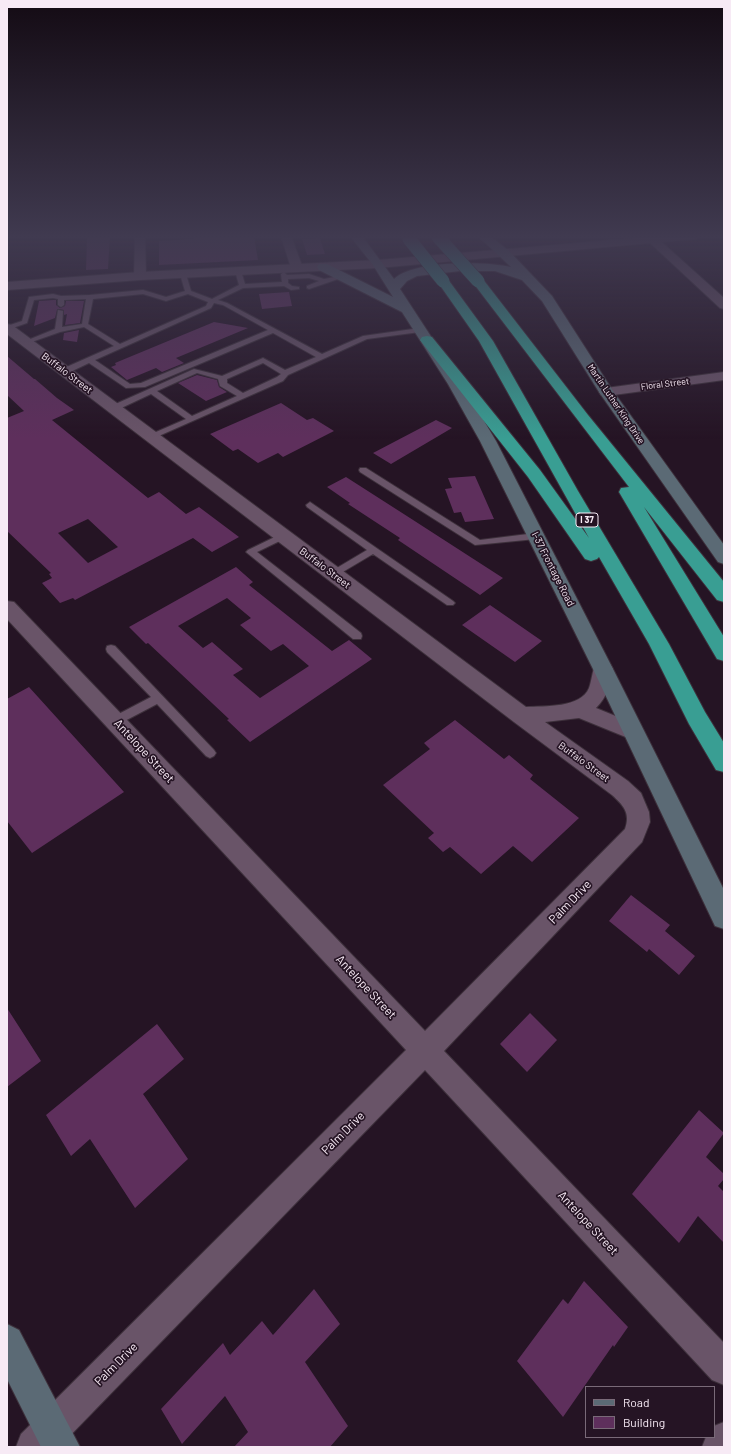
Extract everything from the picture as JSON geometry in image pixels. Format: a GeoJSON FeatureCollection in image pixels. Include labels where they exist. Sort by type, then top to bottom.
{"type":"FeatureCollection","features":[{"type":"Feature","properties":{"kind":"highway","name":"I 37"},"geometry":{"type":"LineString","coordinates":[[459,304],[486,341],[570,492],[659,644],[697,718],[724,763]]}},
{"type":"Feature","properties":{"kind":"highway"},"geometry":{"type":"LineString","coordinates":[[496,304],[583,418],[724,594]]}},
{"type":"Feature","properties":{"kind":"highway"},"geometry":{"type":"LineString","coordinates":[[423,335],[534,474],[581,538],[697,718]]}},
{"type":"Feature","properties":{"kind":"highway"},"geometry":{"type":"LineString","coordinates":[[583,418],[724,654]]}},
{"type":"Feature","properties":{"kind":"main road"},"geometry":{"type":"LineString","coordinates":[[395,304],[408,311]]}},
{"type":"Feature","properties":{"kind":"main road","name":"I-37 Frontage Road"},"geometry":{"type":"LineString","coordinates":[[403,304],[488,441],[603,669],[724,917]]}},
{"type":"Feature","properties":{"kind":"main road","name":"Martin Luther King Drive"},"geometry":{"type":"LineString","coordinates":[[550,304],[606,392],[719,542],[724,558]]}},
{"type":"Feature","properties":{"kind":"main road"},"geometry":{"type":"LineString","coordinates":[[7,1342],[48,1441]]}},
{"type":"Feature","properties":{"kind":"street","name":"Buffalo Street"},"geometry":{"type":"LineString","coordinates":[[7,328],[522,716],[620,788],[633,800],[638,812]]}},
{"type":"Feature","properties":{"kind":"street","name":"Floral Street"},"geometry":{"type":"LineString","coordinates":[[606,392],[724,376]]}},
{"type":"Feature","properties":{"kind":"street","name":"Antelope Street"},"geometry":{"type":"LineString","coordinates":[[7,607],[724,1368]]}},
{"type":"Feature","properties":{"kind":"street"},"geometry":{"type":"LineString","coordinates":[[579,710],[590,703],[600,690],[603,669]]}},
{"type":"Feature","properties":{"kind":"street"},"geometry":{"type":"LineString","coordinates":[[522,716],[579,710],[600,717],[633,732]]}},
{"type":"Feature","properties":{"kind":"street","name":"Palm Drive"},"geometry":{"type":"LineString","coordinates":[[48,1441],[634,835],[639,822],[638,812]]}},
{"type":"Feature","properties":{"kind":"street"},"geometry":{"type":"LineString","coordinates":[[720,1447],[724,1440]]}},
{"type":"Feature","properties":{"kind":"lane"},"geometry":{"type":"LineString","coordinates":[[7,328],[25,322],[30,304]]}},
{"type":"Feature","properties":{"kind":"lane"},"geometry":{"type":"LineString","coordinates":[[58,304],[62,311]]}},
{"type":"Feature","properties":{"kind":"lane"},"geometry":{"type":"LineString","coordinates":[[58,330],[62,311],[67,304]]}},
{"type":"Feature","properties":{"kind":"lane"},"geometry":{"type":"LineString","coordinates":[[62,311],[85,310],[105,304]]}},
{"type":"Feature","properties":{"kind":"lane"},"geometry":{"type":"LineString","coordinates":[[65,371],[209,307],[211,304]]}},
{"type":"Feature","properties":{"kind":"lane"},"geometry":{"type":"LineString","coordinates":[[224,304],[322,357]]}},
{"type":"Feature","properties":{"kind":"lane"},"geometry":{"type":"LineString","coordinates":[[26,342],[58,330],[85,310]]}},
{"type":"Feature","properties":{"kind":"lane"},"geometry":{"type":"LineString","coordinates":[[85,310],[120,347]]}},
{"type":"Feature","properties":{"kind":"lane"},"geometry":{"type":"LineString","coordinates":[[90,360],[129,386],[142,386],[274,330]]}},
{"type":"Feature","properties":{"kind":"lane"},"geometry":{"type":"LineString","coordinates":[[152,437],[280,379],[285,373],[365,337],[423,335]]}},
{"type":"Feature","properties":{"kind":"lane"},"geometry":{"type":"LineString","coordinates":[[114,408],[197,371],[220,378],[263,360],[285,373]]}},
{"type":"Feature","properties":{"kind":"lane"},"geometry":{"type":"LineString","coordinates":[[220,378],[223,384],[242,396]]}},
{"type":"Feature","properties":{"kind":"lane"},"geometry":{"type":"LineString","coordinates":[[152,391],[192,419]]}},
{"type":"Feature","properties":{"kind":"lane"},"geometry":{"type":"LineString","coordinates":[[363,470],[478,543],[536,536]]}},
{"type":"Feature","properties":{"kind":"lane"},"geometry":{"type":"LineString","coordinates":[[310,505],[450,603]]}},
{"type":"Feature","properties":{"kind":"lane"},"geometry":{"type":"LineString","coordinates":[[283,536],[251,552],[357,636]]}},
{"type":"Feature","properties":{"kind":"lane"},"geometry":{"type":"LineString","coordinates":[[333,574],[374,550]]}},
{"type":"Feature","properties":{"kind":"lane"},"geometry":{"type":"LineString","coordinates":[[111,649],[210,753]]}},
{"type":"Feature","properties":{"kind":"lane"},"geometry":{"type":"LineString","coordinates":[[115,721],[158,698]]}},
{"type":"Feature","properties":{"kind":"building"},"geometry":{"type":"Polygon","coordinates":[[[38,304],[56,304],[60,308],[65,306],[65,304],[83,304],[80,323],[65,325],[67,314],[64,315],[64,310],[58,309],[55,318],[34,326],[38,304]]]}},
{"type":"Feature","properties":{"kind":"building"},"geometry":{"type":"Polygon","coordinates":[[[261,304],[292,304],[292,306],[262,309],[261,304]]]}},
{"type":"Feature","properties":{"kind":"building"},"geometry":{"type":"Polygon","coordinates":[[[214,322],[248,328],[176,358],[184,363],[162,372],[156,368],[127,380],[111,367],[116,365],[115,363],[214,322]]]}},
{"type":"Feature","properties":{"kind":"building"},"geometry":{"type":"Polygon","coordinates":[[[79,330],[77,342],[63,340],[64,333],[79,330]]]}},
{"type":"Feature","properties":{"kind":"building"},"geometry":{"type":"Polygon","coordinates":[[[7,356],[57,398],[74,410],[52,420],[148,498],[159,492],[186,514],[199,507],[239,537],[212,552],[193,538],[75,600],[73,598],[60,603],[42,583],[52,578],[49,574],[51,573],[7,531],[7,418],[24,411],[7,395],[7,356]],[[88,519],[58,533],[88,563],[118,547],[88,519]]]}},
{"type":"Feature","properties":{"kind":"building"},"geometry":{"type":"Polygon","coordinates":[[[197,375],[217,380],[219,387],[227,392],[206,401],[178,383],[197,375]]]}},
{"type":"Feature","properties":{"kind":"building"},"geometry":{"type":"Polygon","coordinates":[[[281,403],[307,420],[313,418],[334,431],[283,457],[278,453],[258,463],[238,449],[233,451],[210,434],[281,403]]]}},
{"type":"Feature","properties":{"kind":"building"},"geometry":{"type":"Polygon","coordinates":[[[436,420],[452,428],[391,464],[373,453],[436,420]]]}},
{"type":"Feature","properties":{"kind":"building"},"geometry":{"type":"Polygon","coordinates":[[[475,476],[494,519],[465,522],[461,512],[454,513],[445,489],[452,488],[448,478],[475,476]]]}},
{"type":"Feature","properties":{"kind":"building"},"geometry":{"type":"Polygon","coordinates":[[[346,477],[503,578],[480,595],[398,540],[400,538],[348,504],[350,503],[327,487],[346,477]]]}},
{"type":"Feature","properties":{"kind":"building"},"geometry":{"type":"Polygon","coordinates":[[[236,567],[253,582],[249,585],[332,651],[349,640],[372,659],[250,742],[227,720],[229,719],[129,627],[236,567]],[[227,598],[178,626],[203,648],[212,642],[243,669],[233,675],[260,698],[309,666],[283,644],[271,651],[240,625],[251,618],[227,598]]]}},
{"type":"Feature","properties":{"kind":"building"},"geometry":{"type":"Polygon","coordinates":[[[490,605],[542,641],[515,662],[462,625],[490,605]]]}},
{"type":"Feature","properties":{"kind":"building"},"geometry":{"type":"Polygon","coordinates":[[[29,687],[124,792],[32,853],[7,821],[7,699],[29,687]]]}},
{"type":"Feature","properties":{"kind":"building"},"geometry":{"type":"Polygon","coordinates":[[[455,720],[504,759],[509,755],[533,775],[530,779],[579,818],[532,862],[513,846],[481,874],[450,847],[443,852],[428,838],[434,833],[383,785],[430,749],[424,743],[455,720]]]}},
{"type":"Feature","properties":{"kind":"building"},"geometry":{"type":"Polygon","coordinates":[[[631,895],[670,925],[665,931],[695,956],[679,975],[649,949],[647,952],[609,921],[631,895]]]}},
{"type":"Feature","properties":{"kind":"building"},"geometry":{"type":"Polygon","coordinates":[[[7,1008],[41,1061],[7,1087],[7,1008]]]}},
{"type":"Feature","properties":{"kind":"building"},"geometry":{"type":"Polygon","coordinates":[[[530,1013],[557,1040],[527,1072],[500,1044],[530,1013]]]}},
{"type":"Feature","properties":{"kind":"building"},"geometry":{"type":"Polygon","coordinates":[[[157,1024],[184,1059],[143,1094],[188,1159],[135,1208],[90,1139],[71,1156],[46,1115],[157,1024]]]}},
{"type":"Feature","properties":{"kind":"building"},"geometry":{"type":"Polygon","coordinates":[[[699,1110],[724,1133],[706,1157],[724,1174],[724,1179],[718,1186],[724,1192],[724,1243],[698,1216],[679,1243],[632,1194],[699,1110]]]}},
{"type":"Feature","properties":{"kind":"building"},"geometry":{"type":"Polygon","coordinates":[[[584,1281],[628,1327],[614,1347],[613,1345],[563,1417],[517,1361],[563,1299],[568,1304],[584,1281]]]}},
{"type":"Feature","properties":{"kind":"building"},"geometry":{"type":"Polygon","coordinates":[[[314,1289],[340,1324],[305,1362],[348,1426],[330,1447],[234,1447],[248,1432],[225,1396],[182,1444],[161,1409],[223,1343],[230,1355],[262,1321],[273,1335],[314,1289]]]}}]}
